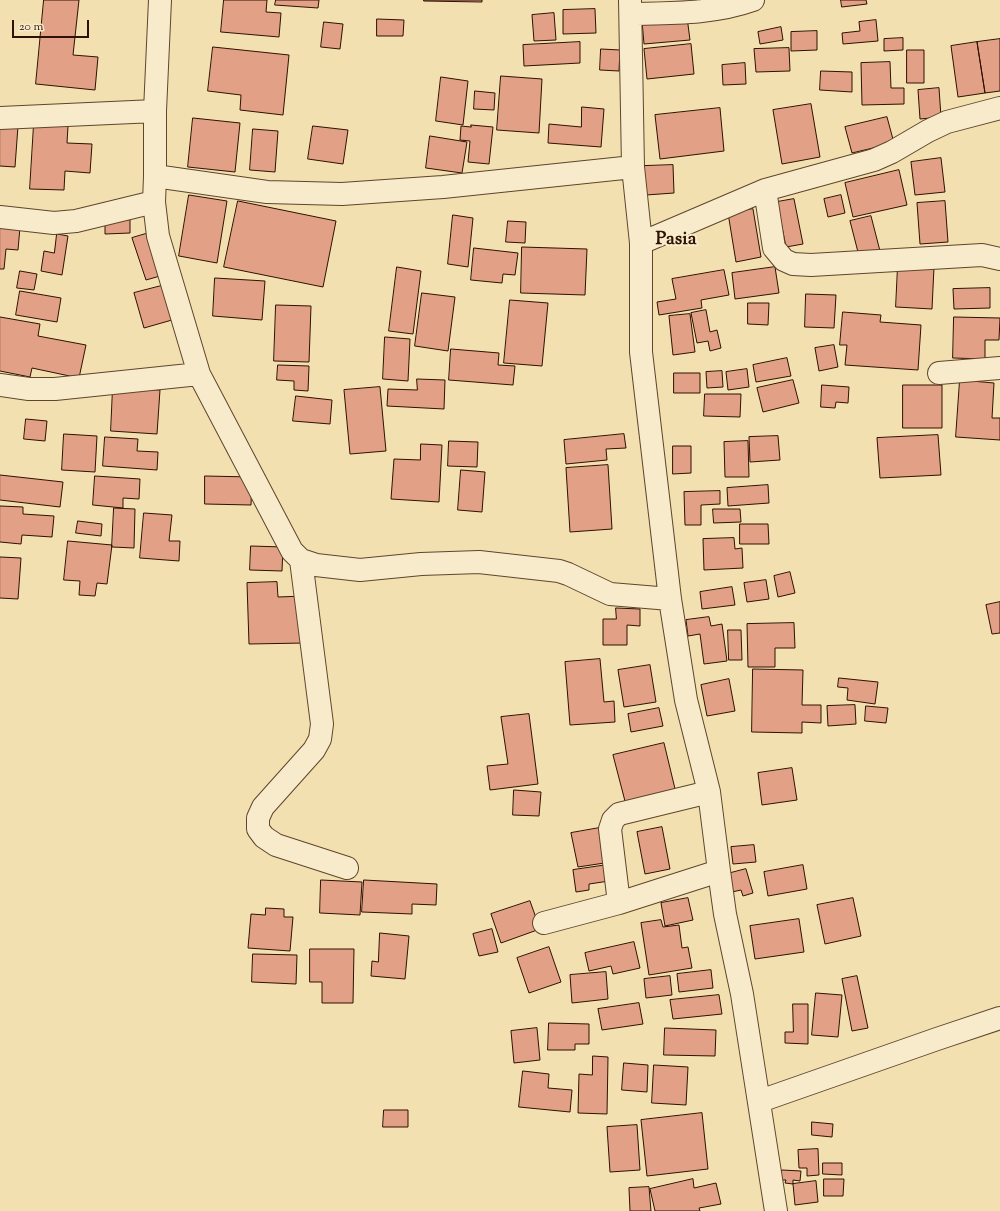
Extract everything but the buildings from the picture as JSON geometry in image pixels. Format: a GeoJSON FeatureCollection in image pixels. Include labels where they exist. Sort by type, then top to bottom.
{"type":"FeatureCollection","features":[{"type":"Feature","properties":{"kind":"street"},"geometry":{"type":"LineString","coordinates":[[160,0],[155,112],[154,202],[158,236],[199,374],[292,551],[302,560],[316,565],[360,570],[422,564],[479,562],[560,571],[610,594],[670,599]]}},
{"type":"Feature","properties":{"kind":"street"},"geometry":{"type":"LineString","coordinates":[[753,0],[742,4],[700,12],[630,7],[633,167],[641,243],[641,352],[670,599],[686,700],[709,792],[725,914],[742,994],[760,1101],[776,1211]]}},
{"type":"Feature","properties":{"kind":"street"},"geometry":{"type":"LineString","coordinates":[[641,243],[764,190],[874,160],[892,152],[947,122],[1000,108]]}},
{"type":"Feature","properties":{"kind":"street"},"geometry":{"type":"LineString","coordinates":[[0,118],[155,112]]}},
{"type":"Feature","properties":{"kind":"street"},"geometry":{"type":"LineString","coordinates":[[155,176],[267,192],[342,194],[444,187],[633,167]]}},
{"type":"Feature","properties":{"kind":"street"},"geometry":{"type":"LineString","coordinates":[[764,190],[774,248],[784,260],[793,264],[826,264],[982,255],[1000,259]]}},
{"type":"Feature","properties":{"kind":"street"},"geometry":{"type":"LineString","coordinates":[[0,217],[65,223],[154,202]]}},
{"type":"Feature","properties":{"kind":"street"},"geometry":{"type":"LineString","coordinates":[[939,373],[1000,368]]}},
{"type":"Feature","properties":{"kind":"street"},"geometry":{"type":"LineString","coordinates":[[0,385],[29,389],[55,389],[199,374]]}},
{"type":"Feature","properties":{"kind":"street"},"geometry":{"type":"LineString","coordinates":[[302,560],[322,724],[320,739],[314,750],[263,808],[258,818],[258,829],[264,836],[276,845],[347,868]]}},
{"type":"Feature","properties":{"kind":"street"},"geometry":{"type":"LineString","coordinates":[[619,903],[610,830],[613,820],[619,814],[709,792]]}},
{"type":"Feature","properties":{"kind":"street"},"geometry":{"type":"LineString","coordinates":[[544,923],[619,903],[719,871]]}},
{"type":"Feature","properties":{"kind":"street"},"geometry":{"type":"LineString","coordinates":[[760,1101],[1000,1018]]}},
{"type":"Feature","properties":{"kind":"district","name":"Pasia"},"geometry":{"type":"Point","coordinates":[676,241]}}]}
